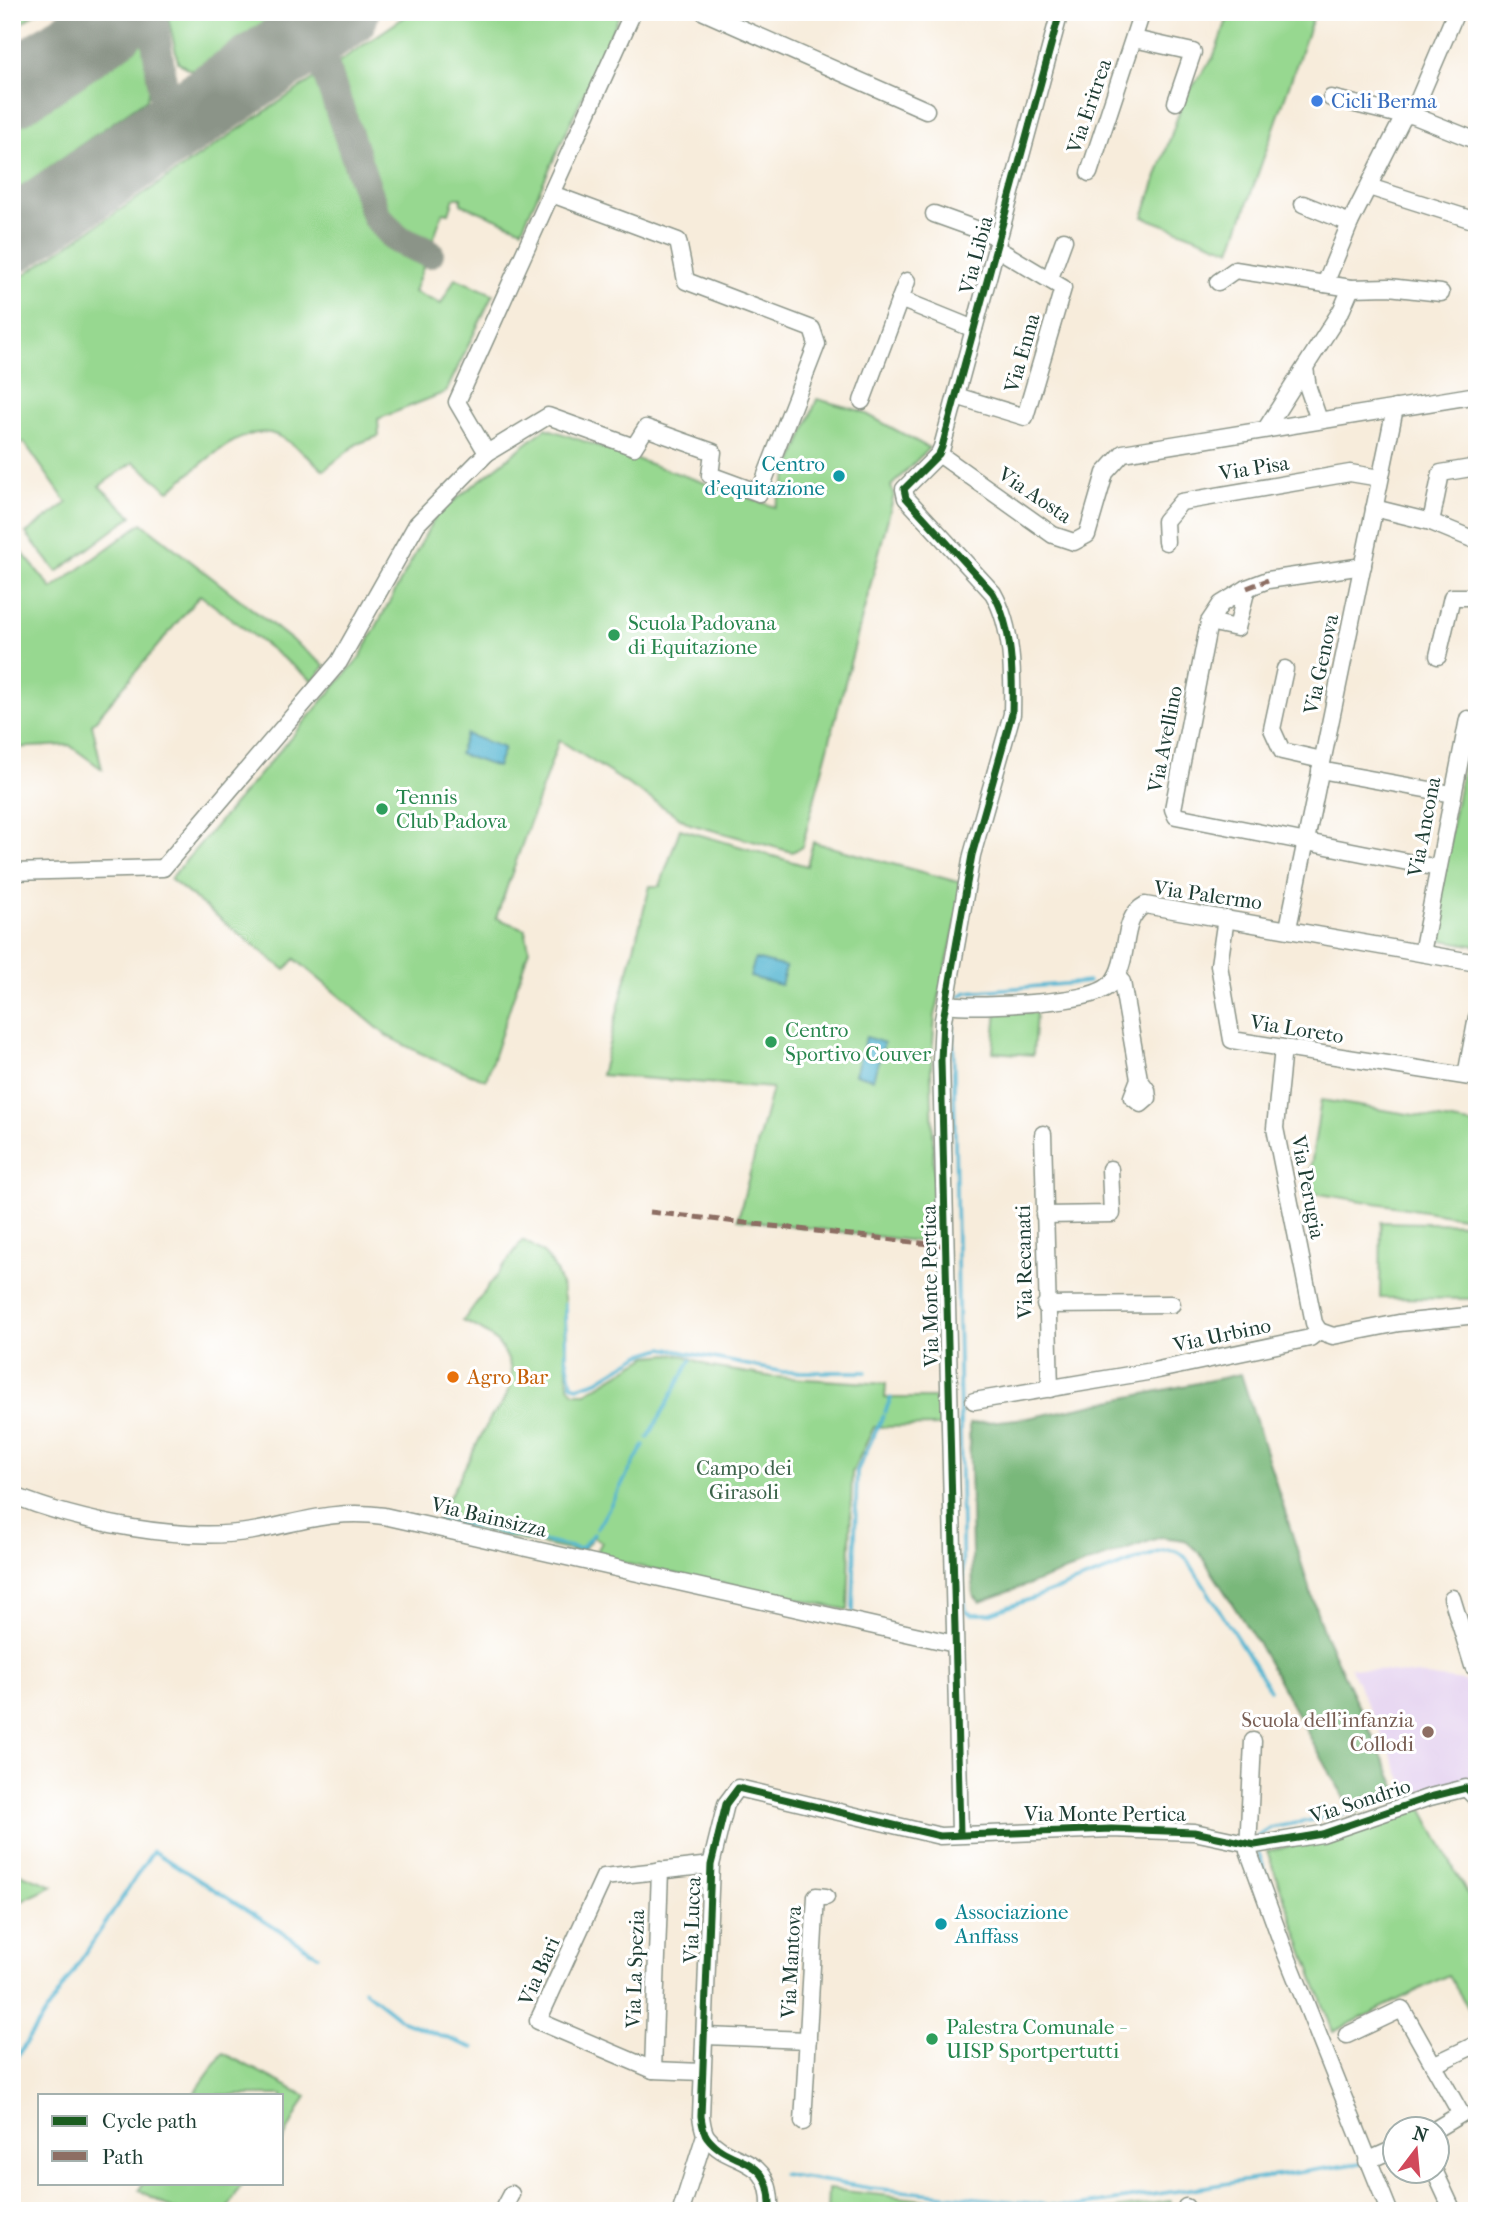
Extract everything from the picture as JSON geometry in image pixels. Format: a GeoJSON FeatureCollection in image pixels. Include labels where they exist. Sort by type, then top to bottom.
{"type":"FeatureCollection","features":[{"type":"Feature","properties":{"kind":"street"},"geometry":{"type":"LineString","coordinates":[[487,453],[457,402],[633,12]]}},
{"type":"Feature","properties":{"kind":"street"},"geometry":{"type":"LineString","coordinates":[[704,12],[926,110]]}},
{"type":"Feature","properties":{"kind":"street","name":"Via Libia"},"geometry":{"type":"LineString","coordinates":[[904,491],[939,454],[1060,12]]}},
{"type":"Feature","properties":{"kind":"street","name":"Via Eritrea"},"geometry":{"type":"LineString","coordinates":[[1089,173],[1142,12]]}},
{"type":"Feature","properties":{"kind":"street"},"geometry":{"type":"LineString","coordinates":[[1325,284],[1350,223],[1408,116],[1456,12]]}},
{"type":"Feature","properties":{"kind":"street"},"geometry":{"type":"LineString","coordinates":[[1133,39],[1193,52],[1176,102]]}},
{"type":"Feature","properties":{"kind":"street"},"geometry":{"type":"LineString","coordinates":[[1331,98],[1408,116],[1477,141]]}},
{"type":"Feature","properties":{"kind":"street"},"geometry":{"type":"LineString","coordinates":[[1369,187],[1473,220]]}},
{"type":"Feature","properties":{"kind":"street"},"geometry":{"type":"LineString","coordinates":[[12,872],[163,868],[339,662],[417,524],[487,453],[548,416],[634,447],[646,428],[713,452],[710,475],[759,493],[817,344],[812,329],[687,281],[678,241],[552,194]]}},
{"type":"Feature","properties":{"kind":"street"},"geometry":{"type":"LineString","coordinates":[[1303,204],[1350,223]]}},
{"type":"Feature","properties":{"kind":"street"},"geometry":{"type":"LineString","coordinates":[[934,214],[997,242],[1050,278],[1064,240]]}},
{"type":"Feature","properties":{"kind":"street"},"geometry":{"type":"LineString","coordinates":[[1218,282],[1235,270],[1350,288],[1389,287],[1441,293]]}},
{"type":"Feature","properties":{"kind":"street","name":"Via Enna"},"geometry":{"type":"LineString","coordinates":[[956,396],[1025,417],[1063,288],[1050,278]]}},
{"type":"Feature","properties":{"kind":"street"},"geometry":{"type":"LineString","coordinates":[[862,401],[907,281]]}},
{"type":"Feature","properties":{"kind":"street"},"geometry":{"type":"LineString","coordinates":[[1267,427],[1342,309],[1350,288]]}},
{"type":"Feature","properties":{"kind":"street"},"geometry":{"type":"LineString","coordinates":[[900,299],[974,329]]}},
{"type":"Feature","properties":{"kind":"street"},"geometry":{"type":"LineString","coordinates":[[1305,368],[1308,388],[1319,420]]}},
{"type":"Feature","properties":{"kind":"street","name":"Via Aosta"},"geometry":{"type":"LineString","coordinates":[[939,454],[1053,535],[1074,542],[1087,535],[1105,473],[1123,453],[1267,427],[1477,395]]}},
{"type":"Feature","properties":{"kind":"street","name":"Via Genova"},"geometry":{"type":"LineString","coordinates":[[1288,928],[1395,408]]}},
{"type":"Feature","properties":{"kind":"street"},"geometry":{"type":"LineString","coordinates":[[1431,522],[1441,472],[1477,467]]}},
{"type":"Feature","properties":{"kind":"street","name":"Via Pisa"},"geometry":{"type":"LineString","coordinates":[[1166,542],[1165,521],[1181,502],[1350,473],[1380,478]]}},
{"type":"Feature","properties":{"kind":"street","name":"Via Monte Pertica"},"geometry":{"type":"LineString","coordinates":[[904,491],[993,593],[1004,620],[1012,679],[1012,715],[972,855],[946,1004],[941,1060],[960,1833],[1070,1829],[1194,1832],[1247,1845]]}},
{"type":"Feature","properties":{"kind":"street"},"geometry":{"type":"LineString","coordinates":[[1374,508],[1431,522],[1477,541]]}},
{"type":"Feature","properties":{"kind":"street"},"geometry":{"type":"LineString","coordinates":[[1247,588],[1237,628],[1209,622],[1222,604],[1247,588],[1268,580],[1363,566]]}},
{"type":"Feature","properties":{"kind":"street"},"geometry":{"type":"LineString","coordinates":[[1438,656],[1452,597],[1477,597]]}},
{"type":"Feature","properties":{"kind":"street","name":"Via Avellino"},"geometry":{"type":"LineString","coordinates":[[1209,622],[1173,809],[1176,816],[1305,844]]}},
{"type":"Feature","properties":{"kind":"street"},"geometry":{"type":"LineString","coordinates":[[1285,669],[1272,729],[1282,751],[1321,765],[1452,794]]}},
{"type":"Feature","properties":{"kind":"street","name":"Via Ancona"},"geometry":{"type":"LineString","coordinates":[[1422,953],[1468,719],[1477,722]]}},
{"type":"Feature","properties":{"kind":"street"},"geometry":{"type":"LineString","coordinates":[[1305,844],[1438,868]]}},
{"type":"Feature","properties":{"kind":"street","name":"Via Palermo"},"geometry":{"type":"LineString","coordinates":[[1116,977],[1133,915],[1145,905],[1477,963]]}},
{"type":"Feature","properties":{"kind":"street","name":"Via Loreto"},"geometry":{"type":"LineString","coordinates":[[1227,918],[1219,965],[1232,1040],[1471,1077]]}},
{"type":"Feature","properties":{"kind":"street"},"geometry":{"type":"LineString","coordinates":[[946,1004],[993,1005],[1087,996],[1103,990],[1116,977],[1122,982],[1139,1079]]}},
{"type":"Feature","properties":{"kind":"street"},"geometry":{"type":"LineString","coordinates":[[1471,1077],[1477,1017]]}},
{"type":"Feature","properties":{"kind":"street","name":"Via Perugia"},"geometry":{"type":"LineString","coordinates":[[1283,1048],[1275,1128],[1314,1323],[1319,1331]]}},
{"type":"Feature","properties":{"kind":"street","name":"Via Recanati"},"geometry":{"type":"LineString","coordinates":[[1043,1134],[1045,1305],[1050,1389]]}},
{"type":"Feature","properties":{"kind":"street"},"geometry":{"type":"LineString","coordinates":[[1044,1215],[1118,1214],[1110,1169]]}},
{"type":"Feature","properties":{"kind":"street"},"geometry":{"type":"LineString","coordinates":[[1045,1305],[1172,1304]]}},
{"type":"Feature","properties":{"kind":"street","name":"Via Urbino"},"geometry":{"type":"LineString","coordinates":[[974,1401],[1220,1358],[1310,1338],[1319,1331],[1333,1336],[1399,1323],[1477,1315]]}},
{"type":"Feature","properties":{"kind":"street","name":"Via Bainsizza"},"geometry":{"type":"LineString","coordinates":[[12,1495],[65,1515],[198,1536],[252,1531],[337,1513],[384,1516],[955,1644]]}},
{"type":"Feature","properties":{"kind":"street"},"geometry":{"type":"LineString","coordinates":[[1452,1598],[1473,1666],[1477,1666]]}},
{"type":"Feature","properties":{"kind":"street"},"geometry":{"type":"LineString","coordinates":[[1253,1741],[1247,1845],[1284,1949],[1389,2211]]}},
{"type":"Feature","properties":{"kind":"street","name":"Via Lucca"},"geometry":{"type":"LineString","coordinates":[[705,2135],[701,2116],[702,2071],[711,1865],[726,1804],[738,1788],[940,1836],[960,1833]]}},
{"type":"Feature","properties":{"kind":"street","name":"Via Sondrio"},"geometry":{"type":"LineString","coordinates":[[1247,1845],[1322,1834],[1430,1797],[1466,1788],[1477,1799]]}},
{"type":"Feature","properties":{"kind":"street","name":"Via Bari"},"geometry":{"type":"LineString","coordinates":[[702,2071],[653,2070],[538,2021],[604,1877],[711,1865]]}},
{"type":"Feature","properties":{"kind":"street","name":"Via La Spezia"},"geometry":{"type":"LineString","coordinates":[[653,2070],[660,1870]]}},
{"type":"Feature","properties":{"kind":"street","name":"Via Mantova"},"geometry":{"type":"LineString","coordinates":[[803,2122],[816,1896],[826,1897]]}},
{"type":"Feature","properties":{"kind":"street"},"geometry":{"type":"LineString","coordinates":[[1347,2035],[1402,2009],[1461,2114],[1450,2121]]}},
{"type":"Feature","properties":{"kind":"street","name":"Via Mantova"},"geometry":{"type":"LineString","coordinates":[[705,2036],[807,2040]]}},
{"type":"Feature","properties":{"kind":"street"},"geometry":{"type":"LineString","coordinates":[[1433,2065],[1477,2044]]}},
{"type":"Feature","properties":{"kind":"street"},"geometry":{"type":"LineString","coordinates":[[681,2211],[705,2135],[761,2173],[769,2186],[770,2211]]}},
{"type":"Feature","properties":{"kind":"street"},"geometry":{"type":"LineString","coordinates":[[1367,2161],[1380,2156]]}},
{"type":"Feature","properties":{"kind":"street"},"geometry":{"type":"LineString","coordinates":[[1440,2184],[1453,2211]]}},
{"type":"Feature","properties":{"kind":"street"},"geometry":{"type":"LineString","coordinates":[[502,2211],[511,2194]]}},
{"type":"Feature","properties":{"kind":"shaded area","name":"Scuola dell'infanzia Collodi"},"geometry":{"type":"Polygon","coordinates":[[[1350,1667],[1464,1681],[1468,1686],[1477,1687],[1477,1776],[1409,1794],[1350,1667]]]}},
{"type":"Feature","properties":{"kind":"green space"},"geometry":{"type":"Polygon","coordinates":[[[12,12],[37,12],[12,30],[12,12]]]}},
{"type":"Feature","properties":{"kind":"green space"},"geometry":{"type":"Polygon","coordinates":[[[104,12],[139,12],[151,83],[147,99],[12,193],[12,90],[111,23],[104,12]]]}},
{"type":"Feature","properties":{"kind":"green space"},"geometry":{"type":"Polygon","coordinates":[[[167,12],[283,12],[195,69],[188,69],[178,62],[167,12]]]}},
{"type":"Feature","properties":{"kind":"green space"},"geometry":{"type":"Polygon","coordinates":[[[412,12],[621,12],[522,229],[461,204],[461,198],[454,198],[449,213],[443,212],[414,292],[441,304],[455,278],[493,294],[446,392],[378,419],[379,436],[357,444],[324,470],[289,442],[276,435],[263,433],[248,435],[219,451],[169,491],[134,462],[99,486],[132,516],[57,572],[26,533],[67,503],[24,442],[12,450],[12,283],[412,12]]]}},
{"type":"Feature","properties":{"kind":"green space"},"geometry":{"type":"Polygon","coordinates":[[[1230,12],[1315,12],[1231,250],[1143,217],[1184,98],[1213,58],[1230,12]]]}},
{"type":"Feature","properties":{"kind":"green space","name":"Scuola Padovana di Equitazione"},"geometry":{"type":"Polygon","coordinates":[[[817,399],[861,411],[929,448],[891,486],[894,495],[802,847],[792,852],[690,824],[559,740],[496,918],[525,929],[529,949],[486,1080],[430,1058],[387,1036],[295,959],[285,970],[170,879],[360,657],[436,515],[546,428],[775,507],[817,399]]]}},
{"type":"Feature","properties":{"kind":"green space"},"geometry":{"type":"Polygon","coordinates":[[[142,523],[325,666],[313,681],[200,595],[92,724],[102,769],[69,745],[12,748],[12,540],[52,589],[142,523]]]}},
{"type":"Feature","properties":{"kind":"green space"},"geometry":{"type":"Polygon","coordinates":[[[1471,726],[1477,728],[1477,946],[1430,938],[1471,726]]]}},
{"type":"Feature","properties":{"kind":"green space","name":"Centro Sportivo Couver"},"geometry":{"type":"Polygon","coordinates":[[[680,829],[807,866],[813,842],[965,884],[935,1016],[931,1069],[936,1241],[914,1241],[738,1219],[772,1088],[601,1075],[650,886],[660,886],[680,829]]]}},
{"type":"Feature","properties":{"kind":"green space"},"geometry":{"type":"Polygon","coordinates":[[[997,1010],[1036,1013],[1033,1055],[993,1052],[997,1010]]]}},
{"type":"Feature","properties":{"kind":"green space"},"geometry":{"type":"Polygon","coordinates":[[[1321,1100],[1477,1125],[1474,1219],[1307,1192],[1321,1100]]]}},
{"type":"Feature","properties":{"kind":"green space"},"geometry":{"type":"Polygon","coordinates":[[[1381,1222],[1477,1224],[1477,1299],[1380,1298],[1381,1222]]]}},
{"type":"Feature","properties":{"kind":"green space","name":"Campo dei Girasoli"},"geometry":{"type":"Polygon","coordinates":[[[523,1240],[546,1256],[561,1285],[566,1317],[568,1384],[574,1393],[586,1393],[648,1356],[669,1354],[686,1356],[711,1367],[773,1377],[886,1384],[885,1398],[940,1398],[940,1426],[874,1427],[852,1473],[848,1610],[594,1557],[602,1542],[593,1537],[581,1553],[436,1522],[491,1417],[503,1402],[511,1374],[502,1349],[492,1338],[463,1321],[523,1240]]]}},
{"type":"Feature","properties":{"kind":"green space"},"geometry":{"type":"Polygon","coordinates":[[[1241,1374],[1323,1631],[1401,1797],[1353,1814],[1258,1644],[1199,1552],[1184,1540],[1161,1537],[980,1602],[973,1595],[969,1424],[1028,1418],[1241,1374]]]}},
{"type":"Feature","properties":{"kind":"green space"},"geometry":{"type":"Polygon","coordinates":[[[1422,1808],[1477,1913],[1477,2022],[1448,1975],[1333,2032],[1267,1851],[1348,1834],[1422,1808]]]}},
{"type":"Feature","properties":{"kind":"green space"},"geometry":{"type":"Polygon","coordinates":[[[12,1870],[53,1886],[12,1906],[12,1870]]]}},
{"type":"Feature","properties":{"kind":"green space"},"geometry":{"type":"Polygon","coordinates":[[[223,2053],[306,2096],[284,2138],[284,2094],[194,2094],[223,2053]]]}},
{"type":"Feature","properties":{"kind":"green space"},"geometry":{"type":"Polygon","coordinates":[[[142,2184],[241,2184],[227,2211],[176,2211],[139,2190],[142,2184]]]}},
{"type":"Feature","properties":{"kind":"green space"},"geometry":{"type":"Polygon","coordinates":[[[828,2189],[1021,2211],[827,2211],[828,2189]]]}},
{"type":"Feature","properties":{"kind":"green space"},"geometry":{"type":"Polygon","coordinates":[[[1171,2201],[1171,2211],[1101,2211],[1171,2201]]]}},
{"type":"Feature","properties":{"kind":"water"},"geometry":{"type":"Polygon","coordinates":[[[466,734],[504,748],[497,767],[459,754],[466,734]]]}},
{"type":"Feature","properties":{"kind":"water"},"geometry":{"type":"Polygon","coordinates":[[[755,959],[786,967],[781,985],[750,977],[755,959]]]}},
{"type":"Feature","properties":{"kind":"water"},"geometry":{"type":"Polygon","coordinates":[[[866,1037],[884,1043],[873,1079],[855,1074],[866,1037]]]}},
{"type":"Feature","properties":{"kind":"waterway"},"geometry":{"type":"LineString","coordinates":[[960,996],[967,992],[1089,982]]}},
{"type":"Feature","properties":{"kind":"waterway"},"geometry":{"type":"LineString","coordinates":[[953,1022],[963,1591],[966,1611],[971,1614],[989,1614],[1156,1553],[1175,1551],[1189,1562],[1270,1690]]}},
{"type":"Feature","properties":{"kind":"waterway"},"geometry":{"type":"LineString","coordinates":[[565,1304],[566,1356],[572,1384],[577,1387],[597,1381],[640,1355],[663,1348],[783,1372],[866,1372]]}},
{"type":"Feature","properties":{"kind":"waterway"},"geometry":{"type":"LineString","coordinates":[[648,1438],[691,1360]]}},
{"type":"Feature","properties":{"kind":"waterway"},"geometry":{"type":"LineString","coordinates":[[885,1412],[891,1398]]}},
{"type":"Feature","properties":{"kind":"waterway"},"geometry":{"type":"LineString","coordinates":[[853,1612],[857,1471],[883,1416]]}},
{"type":"Feature","properties":{"kind":"waterway"},"geometry":{"type":"LineString","coordinates":[[597,1529],[644,1445]]}},
{"type":"Feature","properties":{"kind":"waterway"},"geometry":{"type":"LineString","coordinates":[[440,1520],[476,1527]]}},
{"type":"Feature","properties":{"kind":"waterway"},"geometry":{"type":"LineString","coordinates":[[481,1528],[580,1549],[594,1534]]}},
{"type":"Feature","properties":{"kind":"waterway"},"geometry":{"type":"LineString","coordinates":[[1257,1837],[1270,1828],[1344,1814],[1348,1809]]}},
{"type":"Feature","properties":{"kind":"waterway"},"geometry":{"type":"LineString","coordinates":[[12,2064],[153,1851],[318,1955]]}},
{"type":"Feature","properties":{"kind":"waterway"},"geometry":{"type":"LineString","coordinates":[[1259,1854],[1286,1932]]}},
{"type":"Feature","properties":{"kind":"waterway"},"geometry":{"type":"LineString","coordinates":[[364,1990],[403,2021],[473,2048]]}},
{"type":"Feature","properties":{"kind":"waterway"},"geometry":{"type":"LineString","coordinates":[[782,2174],[870,2188],[1072,2207],[1361,2163]]}},
{"type":"Feature","properties":{"kind":"taxiway"},"geometry":{"type":"LineString","coordinates":[[152,12],[169,130]]}},
{"type":"Feature","properties":{"kind":"taxiway"},"geometry":{"type":"LineString","coordinates":[[313,32],[376,216],[397,239],[429,253]]}},
{"type":"Feature","properties":{"kind":"runway"},"geometry":{"type":"LineString","coordinates":[[12,90],[111,23],[104,12]]}},
{"type":"Feature","properties":{"kind":"runway"},"geometry":{"type":"LineString","coordinates":[[12,236],[342,12]]}},
{"type":"Feature","properties":{"kind":"marked path"},"geometry":{"type":"LineString","coordinates":[[1247,588],[1268,580]]}},
{"type":"Feature","properties":{"kind":"marked path"},"geometry":{"type":"LineString","coordinates":[[650,1212],[947,1246]]}},
{"type":"Feature","properties":{"kind":"cycle path"},"geometry":{"type":"LineString","coordinates":[[960,1833],[941,1060],[943,1020],[972,855],[1012,714],[1012,668],[1005,621],[993,593],[906,498],[904,489],[939,454],[942,447],[1060,12]]}},
{"type":"Feature","properties":{"kind":"cycle path"},"geometry":{"type":"LineString","coordinates":[[770,2211],[765,2179],[748,2164],[716,2147],[706,2135],[701,2116],[711,1865],[726,1804],[738,1788],[940,1836],[1111,1829],[1194,1832],[1255,1845],[1322,1834],[1430,1797],[1466,1788],[1477,1799]]}},
{"type":"Feature","properties":{"kind":"place","name":"Cicli Berma"},"geometry":{"type":"Point","coordinates":[1317,101]}},
{"type":"Feature","properties":{"kind":"place","name":"Centro d'equitazione"},"geometry":{"type":"Point","coordinates":[839,476]}},
{"type":"Feature","properties":{"kind":"place","name":"Scuola Padovana di Equitazione"},"geometry":{"type":"Point","coordinates":[614,635]}},
{"type":"Feature","properties":{"kind":"place","name":"Tennis Club Padova"},"geometry":{"type":"Point","coordinates":[382,809]}},
{"type":"Feature","properties":{"kind":"place","name":"Centro Sportivo Couver"},"geometry":{"type":"Point","coordinates":[771,1042]}},
{"type":"Feature","properties":{"kind":"place","name":"Agro Bar"},"geometry":{"type":"Point","coordinates":[453,1377]}},
{"type":"Feature","properties":{"kind":"place","name":"Scuola dell'infanzia Collodi"},"geometry":{"type":"Point","coordinates":[1428,1732]}},
{"type":"Feature","properties":{"kind":"place","name":"Associazione Anffass"},"geometry":{"type":"Point","coordinates":[941,1924]}},
{"type":"Feature","properties":{"kind":"place","name":"Palestra Comunale - UISP Sportpertutti"},"geometry":{"type":"Point","coordinates":[932,2039]}}]}
